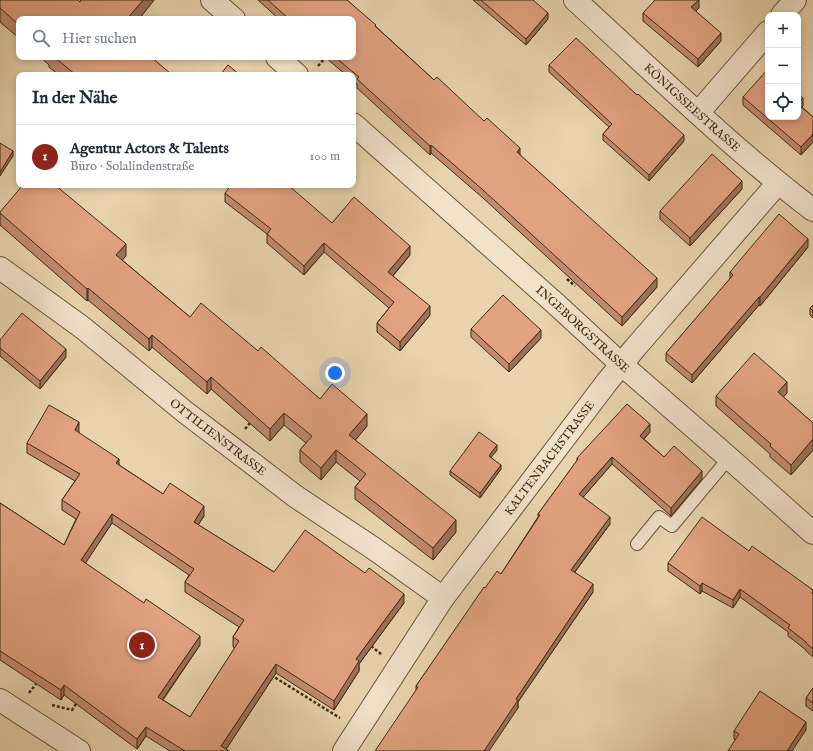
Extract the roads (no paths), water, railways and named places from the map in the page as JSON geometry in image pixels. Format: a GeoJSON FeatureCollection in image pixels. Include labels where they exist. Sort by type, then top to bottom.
{"type":"FeatureCollection","features":[{"type":"Feature","properties":{"kind":"street"},"geometry":{"type":"LineString","coordinates":[[212,0],[231,16]]}},
{"type":"Feature","properties":{"kind":"street","name":"KÖNIGSSEESTRASSE"},"geometry":{"type":"LineString","coordinates":[[575,0],[698,113],[778,183],[813,210]]}},
{"type":"Feature","properties":{"kind":"street"},"geometry":{"type":"LineString","coordinates":[[785,12],[795,0]]}},
{"type":"Feature","properties":{"kind":"street"},"geometry":{"type":"LineString","coordinates":[[698,113],[765,35]]}},
{"type":"Feature","properties":{"kind":"street"},"geometry":{"type":"LineString","coordinates":[[280,60],[294,72]]}},
{"type":"Feature","properties":{"kind":"street","name":"INGEBORGSTRASSE"},"geometry":{"type":"LineString","coordinates":[[356,127],[557,305],[621,364],[813,533]]}},
{"type":"Feature","properties":{"kind":"street","name":"KALTENBACHSTRASSE"},"geometry":{"type":"LineString","coordinates":[[344,751],[442,598],[621,364],[778,183]]}},
{"type":"Feature","properties":{"kind":"street","name":"OTTILIENSTRASSE"},"geometry":{"type":"LineString","coordinates":[[0,268],[83,328],[185,412],[295,496],[373,548],[442,598]]}},
{"type":"Feature","properties":{"kind":"street"},"geometry":{"type":"LineString","coordinates":[[0,700],[79,751]]}},
{"type":"Feature","properties":{"kind":"lane"},"geometry":{"type":"LineString","coordinates":[[637,544],[659,517],[672,526],[729,458]]}},
{"type":"Feature","properties":{"kind":"place","name":"Agentur Actors & Talents"},"geometry":{"type":"Point","coordinates":[142,645]}}]}
